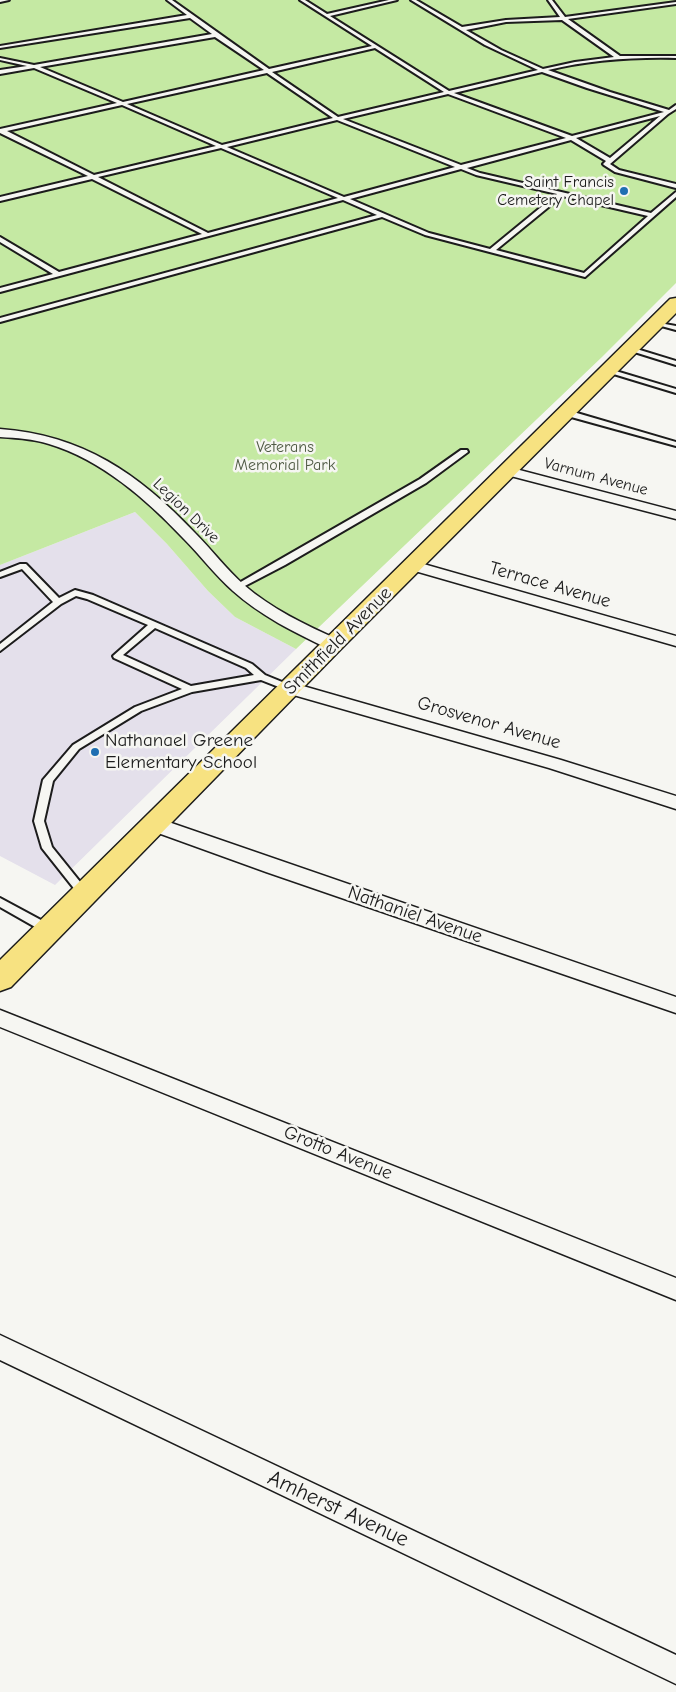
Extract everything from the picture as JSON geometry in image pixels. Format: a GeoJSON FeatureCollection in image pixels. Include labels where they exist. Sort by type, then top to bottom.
{"type":"FeatureCollection","features":[{"type":"Feature","properties":{"kind":"main road","name":"Smithfield Avenue"},"geometry":{"type":"LineString","coordinates":[[0,979],[630,349],[666,325],[676,303]]}},
{"type":"Feature","properties":{"kind":"street","name":"Legion Drive"},"geometry":{"type":"LineString","coordinates":[[0,434],[30,434],[53,440],[77,450],[102,464],[139,489],[166,512],[236,586],[273,614],[333,644]]}},
{"type":"Feature","properties":{"kind":"street","name":"Varnum Avenue"},"geometry":{"type":"LineString","coordinates":[[508,471],[676,516]]}},
{"type":"Feature","properties":{"kind":"street","name":"Terrace Avenue"},"geometry":{"type":"LineString","coordinates":[[413,566],[676,641]]}},
{"type":"Feature","properties":{"kind":"street","name":"Grosvenor Avenue"},"geometry":{"type":"LineString","coordinates":[[289,688],[555,764],[676,803]]}},
{"type":"Feature","properties":{"kind":"street","name":"Nathaniel Avenue"},"geometry":{"type":"LineString","coordinates":[[154,824],[272,867],[676,1005]]}},
{"type":"Feature","properties":{"kind":"street","name":"Grotto Avenue"},"geometry":{"type":"LineString","coordinates":[[0,1018],[676,1289]]}},
{"type":"Feature","properties":{"kind":"street","name":"Amherst Avenue"},"geometry":{"type":"LineString","coordinates":[[0,1348],[676,1670]]}},
{"type":"Feature","properties":{"kind":"lane"},"geometry":{"type":"LineString","coordinates":[[0,1],[7,0]]}},
{"type":"Feature","properties":{"kind":"lane"},"geometry":{"type":"LineString","coordinates":[[169,0],[336,118],[488,176],[651,215]]}},
{"type":"Feature","properties":{"kind":"lane"},"geometry":{"type":"LineString","coordinates":[[302,0],[447,92],[572,138],[609,160]]}},
{"type":"Feature","properties":{"kind":"lane"},"geometry":{"type":"LineString","coordinates":[[327,15],[395,0]]}},
{"type":"Feature","properties":{"kind":"lane"},"geometry":{"type":"LineString","coordinates":[[413,0],[498,50],[542,70],[591,89],[676,114]]}},
{"type":"Feature","properties":{"kind":"lane"},"geometry":{"type":"LineString","coordinates":[[550,0],[564,18],[618,57]]}},
{"type":"Feature","properties":{"kind":"lane"},"geometry":{"type":"LineString","coordinates":[[461,29],[506,21],[564,18],[676,3]]}},
{"type":"Feature","properties":{"kind":"lane"},"geometry":{"type":"LineString","coordinates":[[0,47],[191,16]]}},
{"type":"Feature","properties":{"kind":"lane"},"geometry":{"type":"LineString","coordinates":[[0,72],[216,35]]}},
{"type":"Feature","properties":{"kind":"lane"},"geometry":{"type":"LineString","coordinates":[[1,131],[375,47]]}},
{"type":"Feature","properties":{"kind":"lane"},"geometry":{"type":"LineString","coordinates":[[0,199],[219,145],[542,70],[618,57],[676,56]]}},
{"type":"Feature","properties":{"kind":"lane"},"geometry":{"type":"LineString","coordinates":[[0,59],[34,66],[427,234],[585,275],[651,215],[675,197]]}},
{"type":"Feature","properties":{"kind":"lane"},"geometry":{"type":"LineString","coordinates":[[676,107],[606,164],[617,171],[676,186]]}},
{"type":"Feature","properties":{"kind":"lane"},"geometry":{"type":"LineString","coordinates":[[0,290],[669,112]]}},
{"type":"Feature","properties":{"kind":"lane"},"geometry":{"type":"LineString","coordinates":[[1,131],[208,235]]}},
{"type":"Feature","properties":{"kind":"lane"},"geometry":{"type":"LineString","coordinates":[[491,251],[562,193]]}},
{"type":"Feature","properties":{"kind":"lane"},"geometry":{"type":"LineString","coordinates":[[0,320],[382,215]]}},
{"type":"Feature","properties":{"kind":"lane"},"geometry":{"type":"LineString","coordinates":[[0,239],[59,275]]}},
{"type":"Feature","properties":{"kind":"lane"},"geometry":{"type":"LineString","coordinates":[[630,349],[676,363]]}},
{"type":"Feature","properties":{"kind":"lane"},"geometry":{"type":"LineString","coordinates":[[609,371],[676,391]]}},
{"type":"Feature","properties":{"kind":"lane"},"geometry":{"type":"LineString","coordinates":[[567,412],[676,444]]}},
{"type":"Feature","properties":{"kind":"lane"},"geometry":{"type":"LineString","coordinates":[[236,586],[282,563],[423,481],[464,452]]}},
{"type":"Feature","properties":{"kind":"lane"},"geometry":{"type":"LineString","coordinates":[[0,575],[23,566],[58,602]]}},
{"type":"Feature","properties":{"kind":"lane"},"geometry":{"type":"LineString","coordinates":[[0,648],[58,602],[74,593],[90,597],[249,666],[262,677],[289,688]]}},
{"type":"Feature","properties":{"kind":"lane"},"geometry":{"type":"LineString","coordinates":[[154,625],[117,656],[190,689]]}},
{"type":"Feature","properties":{"kind":"lane"},"geometry":{"type":"LineString","coordinates":[[85,893],[46,848],[40,821],[48,780],[76,747],[138,709],[190,689],[262,677]]}},
{"type":"Feature","properties":{"kind":"lane"},"geometry":{"type":"LineString","coordinates":[[0,902],[48,930]]}},
{"type":"Feature","properties":{"kind":"shaded area","name":"Nathanael Greene Elementary School"},"geometry":{"type":"Polygon","coordinates":[[[135,512],[167,544],[208,591],[235,617],[296,649],[55,885],[0,856],[0,565],[135,512]]]}},
{"type":"Feature","properties":{"kind":"green space","name":"Veterans Memorial Park"},"geometry":{"type":"Polygon","coordinates":[[[0,0],[676,0],[676,283],[602,357],[296,649],[235,617],[208,591],[167,544],[135,512],[0,565],[0,0]]]}},
{"type":"Feature","properties":{"kind":"place","name":"Saint Francis Cemetery Chapel"},"geometry":{"type":"Point","coordinates":[624,191]}},
{"type":"Feature","properties":{"kind":"place","name":"Nathanael Greene Elementary School"},"geometry":{"type":"Point","coordinates":[95,752]}}]}
